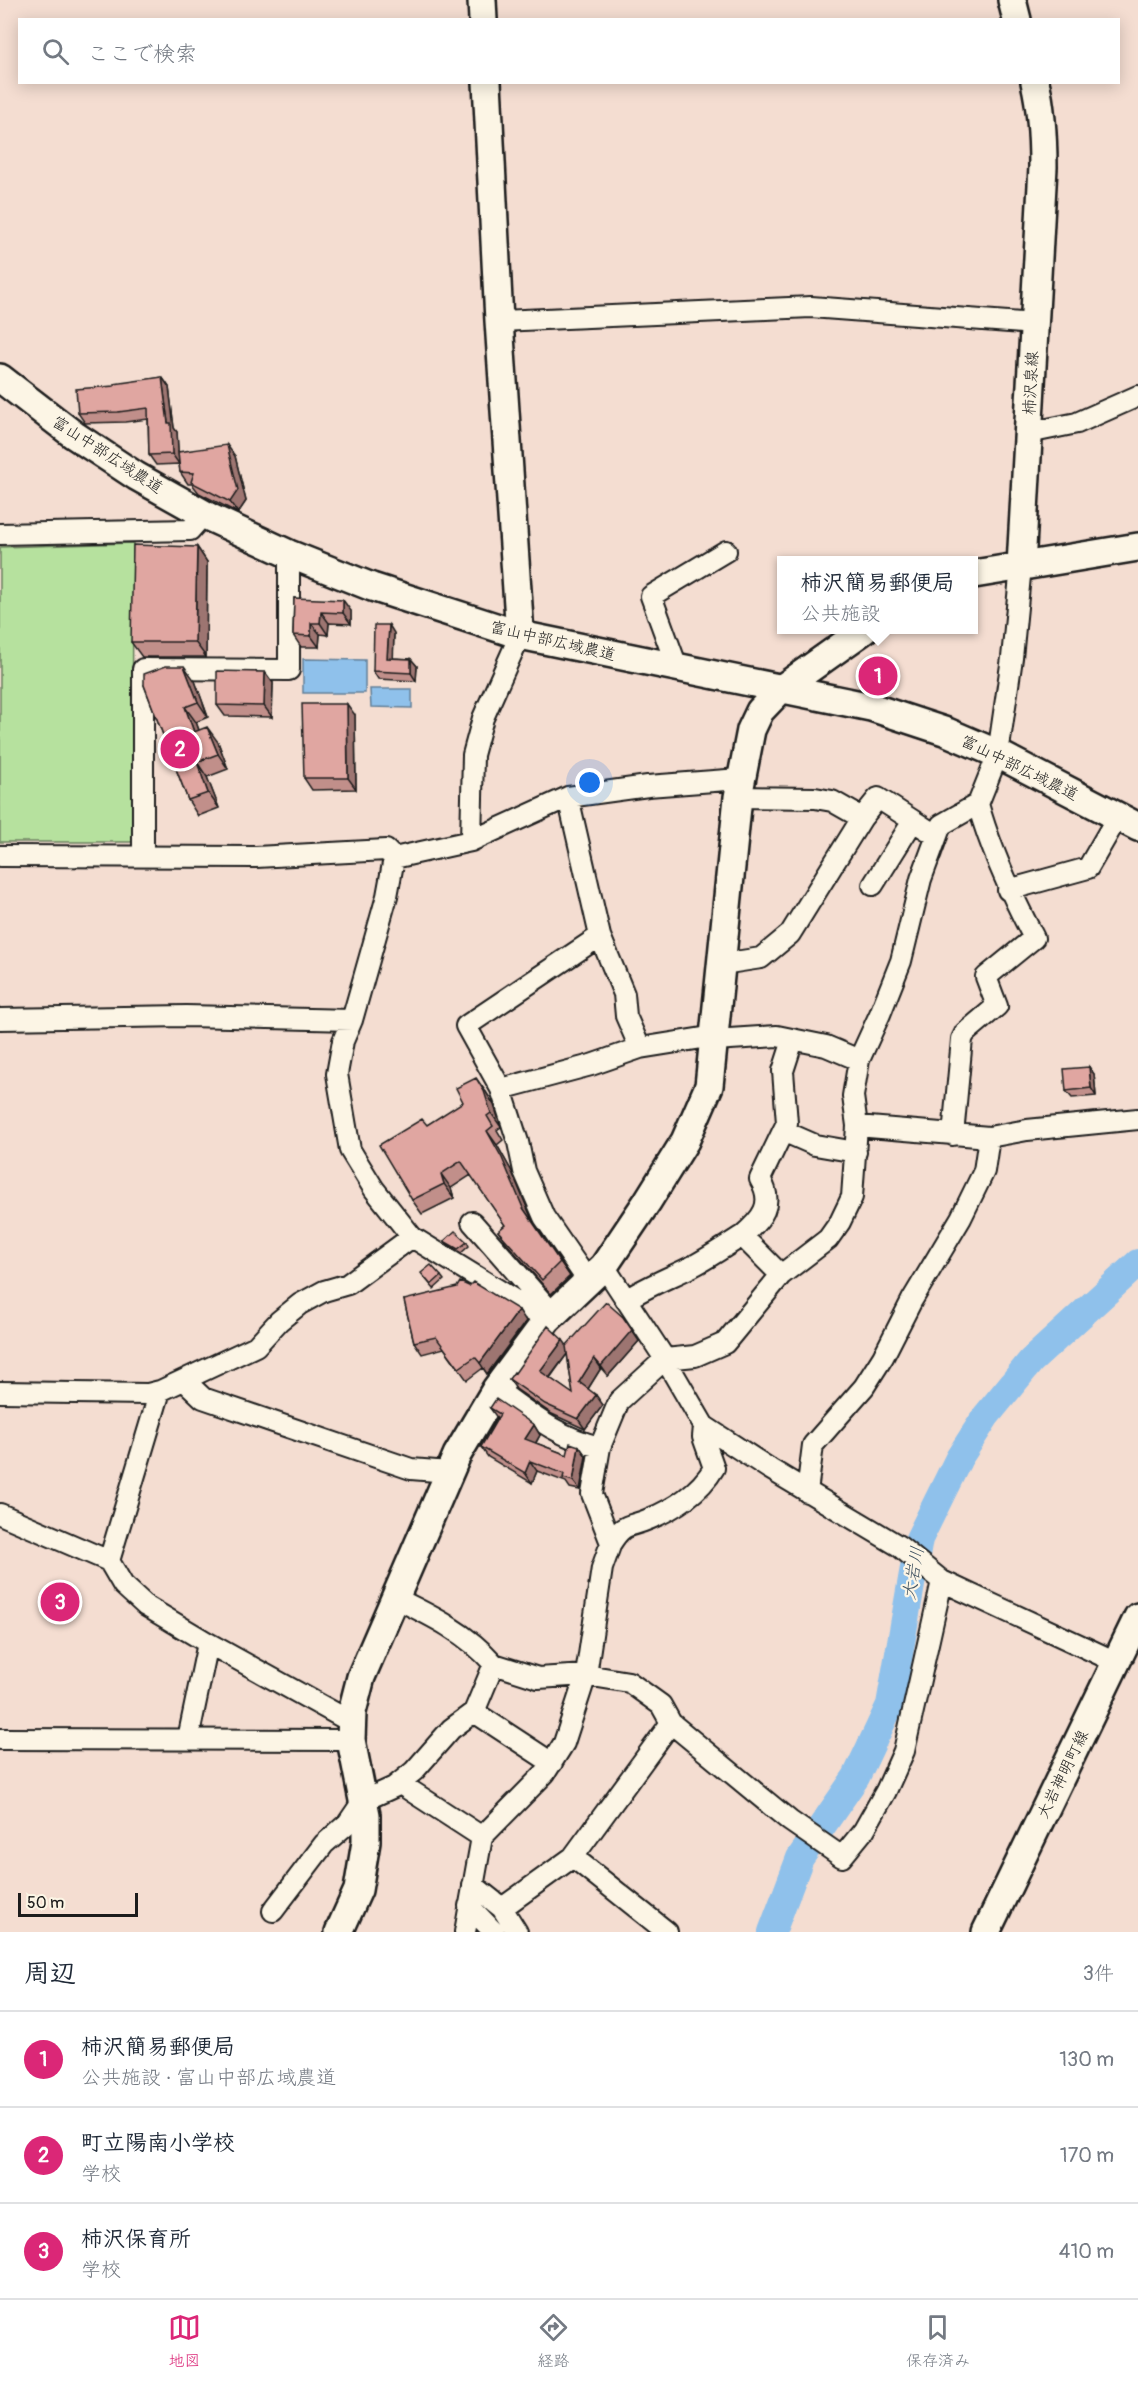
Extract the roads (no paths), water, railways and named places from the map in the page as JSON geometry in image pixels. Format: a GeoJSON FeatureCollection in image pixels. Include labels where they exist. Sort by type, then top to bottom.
{"type":"FeatureCollection","features":[{"type":"Feature","properties":{"kind":"street"},"geometry":{"type":"LineString","coordinates":[[482,0],[483,18]]}},
{"type":"Feature","properties":{"kind":"street"},"geometry":{"type":"LineString","coordinates":[[1012,0],[1016,18]]}},
{"type":"Feature","properties":{"kind":"street"},"geometry":{"type":"LineString","coordinates":[[471,841],[473,754],[483,718],[519,635],[499,321],[487,84]]}},
{"type":"Feature","properties":{"kind":"street","name":"柿沢泉線"},"geometry":{"type":"LineString","coordinates":[[1021,566],[1044,136],[1035,84]]}},
{"type":"Feature","properties":{"kind":"street"},"geometry":{"type":"LineString","coordinates":[[499,321],[811,307],[1034,324]]}},
{"type":"Feature","properties":{"kind":"street","name":"富山中部広域農道"},"geometry":{"type":"LineString","coordinates":[[0,378],[74,435],[136,476],[204,514],[289,554],[372,587],[519,635],[871,707],[947,732],[998,754],[1128,822]]}},
{"type":"Feature","properties":{"kind":"street"},"geometry":{"type":"LineString","coordinates":[[1028,433],[1077,423],[1138,396]]}},
{"type":"Feature","properties":{"kind":"street"},"geometry":{"type":"LineString","coordinates":[[0,534],[190,530],[204,514]]}},
{"type":"Feature","properties":{"kind":"street"},"geometry":{"type":"LineString","coordinates":[[978,573],[1138,547]]}},
{"type":"Feature","properties":{"kind":"street"},"geometry":{"type":"LineString","coordinates":[[676,667],[651,596],[726,551]]}},
{"type":"Feature","properties":{"kind":"street"},"geometry":{"type":"LineString","coordinates":[[143,856],[143,669],[289,670],[289,554]]}},
{"type":"Feature","properties":{"kind":"street"},"geometry":{"type":"LineString","coordinates":[[953,1135],[962,1039],[965,1033],[997,1006],[986,977],[1034,938],[1008,890],[978,804],[998,754],[1012,658],[1021,566]]}},
{"type":"Feature","properties":{"kind":"street"},"geometry":{"type":"LineString","coordinates":[[339,1932],[358,1890],[366,1842],[366,1815],[351,1731],[352,1712],[361,1677],[449,1472],[496,1389],[550,1317],[596,1273],[647,1202],[685,1141],[709,1086],[739,788],[751,730],[760,711],[781,688],[858,634]]}},
{"type":"Feature","properties":{"kind":"street"},"geometry":{"type":"LineString","coordinates":[[394,858],[471,841],[568,797],[648,786],[739,788],[815,798],[832,801],[862,818]]}},
{"type":"Feature","properties":{"kind":"street"},"geometry":{"type":"LineString","coordinates":[[568,797],[600,936],[624,994],[626,1016],[640,1048]]}},
{"type":"Feature","properties":{"kind":"street"},"geometry":{"type":"LineString","coordinates":[[722,964],[761,958],[790,934],[862,818],[878,798],[937,836]]}},
{"type":"Feature","properties":{"kind":"street"},"geometry":{"type":"LineString","coordinates":[[611,1543],[592,1494],[600,1447],[619,1401],[665,1359],[695,1356],[724,1343],[781,1275],[828,1239],[840,1222],[852,1197],[857,1126],[853,1096],[859,1060],[901,961],[921,879],[941,825],[978,804]]}},
{"type":"Feature","properties":{"kind":"street"},"geometry":{"type":"LineString","coordinates":[[873,885],[913,821]]}},
{"type":"Feature","properties":{"kind":"street"},"geometry":{"type":"LineString","coordinates":[[1008,890],[1088,868],[1128,822]]}},
{"type":"Feature","properties":{"kind":"street"},"geometry":{"type":"LineString","coordinates":[[0,856],[256,857],[386,850],[394,858]]}},
{"type":"Feature","properties":{"kind":"street"},"geometry":{"type":"LineString","coordinates":[[394,858],[387,896],[352,1020],[343,1041],[337,1074],[350,1150],[374,1189],[412,1237],[550,1317]]}},
{"type":"Feature","properties":{"kind":"street"},"geometry":{"type":"LineString","coordinates":[[600,936],[466,1026],[501,1089],[515,1132],[524,1171],[544,1217],[596,1273],[626,1300],[665,1359],[704,1426],[807,1492],[898,1546],[942,1581],[1116,1662]]}},
{"type":"Feature","properties":{"kind":"street"},"geometry":{"type":"LineString","coordinates":[[0,1019],[186,1016],[352,1020]]}},
{"type":"Feature","properties":{"kind":"street"},"geometry":{"type":"LineString","coordinates":[[501,1089],[591,1065],[640,1048],[714,1038],[777,1036],[826,1046],[859,1060]]}},
{"type":"Feature","properties":{"kind":"street"},"geometry":{"type":"LineString","coordinates":[[626,1300],[646,1287],[662,1282],[697,1264],[742,1236],[765,1211],[766,1190],[760,1179],[787,1123],[783,1071],[793,1040]]}},
{"type":"Feature","properties":{"kind":"street"},"geometry":{"type":"LineString","coordinates":[[857,1126],[989,1137],[1026,1130],[1138,1119]]}},
{"type":"Feature","properties":{"kind":"street"},"geometry":{"type":"LineString","coordinates":[[783,1131],[815,1144],[856,1152]]}},
{"type":"Feature","properties":{"kind":"street"},"geometry":{"type":"LineString","coordinates":[[807,1492],[813,1445],[864,1387],[883,1357],[912,1300],[961,1218],[984,1171],[989,1137]]}},
{"type":"Feature","properties":{"kind":"street"},"geometry":{"type":"LineString","coordinates":[[472,1222],[550,1317]]}},
{"type":"Feature","properties":{"kind":"street"},"geometry":{"type":"LineString","coordinates":[[742,1236],[781,1275]]}},
{"type":"Feature","properties":{"kind":"street"},"geometry":{"type":"LineString","coordinates":[[0,1392],[147,1394],[160,1391],[256,1346],[279,1321],[300,1304],[324,1291],[348,1284],[412,1237]]}},
{"type":"Feature","properties":{"kind":"street"},"geometry":{"type":"LineString","coordinates":[[184,1380],[203,1398],[214,1402],[411,1469],[449,1472]]}},
{"type":"Feature","properties":{"kind":"street"},"geometry":{"type":"LineString","coordinates":[[496,1389],[553,1429],[577,1441],[600,1447]]}},
{"type":"Feature","properties":{"kind":"street"},"geometry":{"type":"LineString","coordinates":[[109,1562],[160,1391]]}},
{"type":"Feature","properties":{"kind":"street"},"geometry":{"type":"LineString","coordinates":[[465,1932],[482,1837],[546,1773],[564,1743],[585,1675],[602,1568],[611,1543],[618,1532],[630,1524],[645,1521],[666,1512],[696,1491],[709,1476],[714,1468],[703,1437],[704,1426]]}},
{"type":"Feature","properties":{"kind":"street"},"geometry":{"type":"LineString","coordinates":[[0,1514],[109,1562],[123,1585],[146,1606],[351,1731]]}},
{"type":"Feature","properties":{"kind":"street"},"geometry":{"type":"LineString","coordinates":[[395,1598],[438,1619],[479,1647],[494,1664],[538,1678],[585,1675],[630,1682],[661,1705],[671,1723],[790,1821],[842,1857],[864,1830],[886,1791],[904,1751],[942,1581]]}},
{"type":"Feature","properties":{"kind":"street","name":"大岩神明町線"},"geometry":{"type":"LineString","coordinates":[[988,1932],[1138,1617]]}},
{"type":"Feature","properties":{"kind":"street"},"geometry":{"type":"LineString","coordinates":[[188,1739],[208,1643]]}},
{"type":"Feature","properties":{"kind":"street"},"geometry":{"type":"LineString","coordinates":[[273,1911],[324,1844],[348,1823],[363,1801],[399,1783],[414,1771],[451,1729],[474,1712],[494,1664]]}},
{"type":"Feature","properties":{"kind":"street"},"geometry":{"type":"LineString","coordinates":[[474,1712],[552,1763]]}},
{"type":"Feature","properties":{"kind":"street"},"geometry":{"type":"LineString","coordinates":[[502,1908],[573,1857],[671,1723]]}},
{"type":"Feature","properties":{"kind":"street"},"geometry":{"type":"LineString","coordinates":[[0,1739],[188,1739],[351,1731]]}},
{"type":"Feature","properties":{"kind":"street"},"geometry":{"type":"LineString","coordinates":[[399,1783],[482,1837]]}},
{"type":"Feature","properties":{"kind":"street"},"geometry":{"type":"LineString","coordinates":[[573,1857],[667,1932]]}},
{"type":"Feature","properties":{"kind":"street"},"geometry":{"type":"LineString","coordinates":[[473,1885],[502,1908],[517,1932]]}},
{"type":"Feature","properties":{"kind":"street"},"geometry":{"type":"LineString","coordinates":[[469,1906],[494,1932]]}},
{"type":"Feature","properties":{"kind":"water"},"geometry":{"type":"Polygon","coordinates":[[[303,659],[365,660],[365,693],[303,693],[303,659]]]}},
{"type":"Feature","properties":{"kind":"water"},"geometry":{"type":"Polygon","coordinates":[[[370,689],[412,689],[412,708],[371,707],[370,689]]]}},
{"type":"Feature","properties":{"kind":"waterway","name":"大岩川"},"geometry":{"type":"LineString","coordinates":[[772,1932],[800,1858],[856,1777],[890,1705],[919,1539],[959,1458],[986,1416],[1031,1361],[1138,1263]]}},
{"type":"Feature","properties":{"kind":"place","name":"柿沢簡易郵便局"},"geometry":{"type":"Point","coordinates":[878,676]}},
{"type":"Feature","properties":{"kind":"place","name":"町立陽南小学校"},"geometry":{"type":"Point","coordinates":[180,749]}},
{"type":"Feature","properties":{"kind":"place","name":"柿沢保育所"},"geometry":{"type":"Point","coordinates":[60,1602]}}]}
